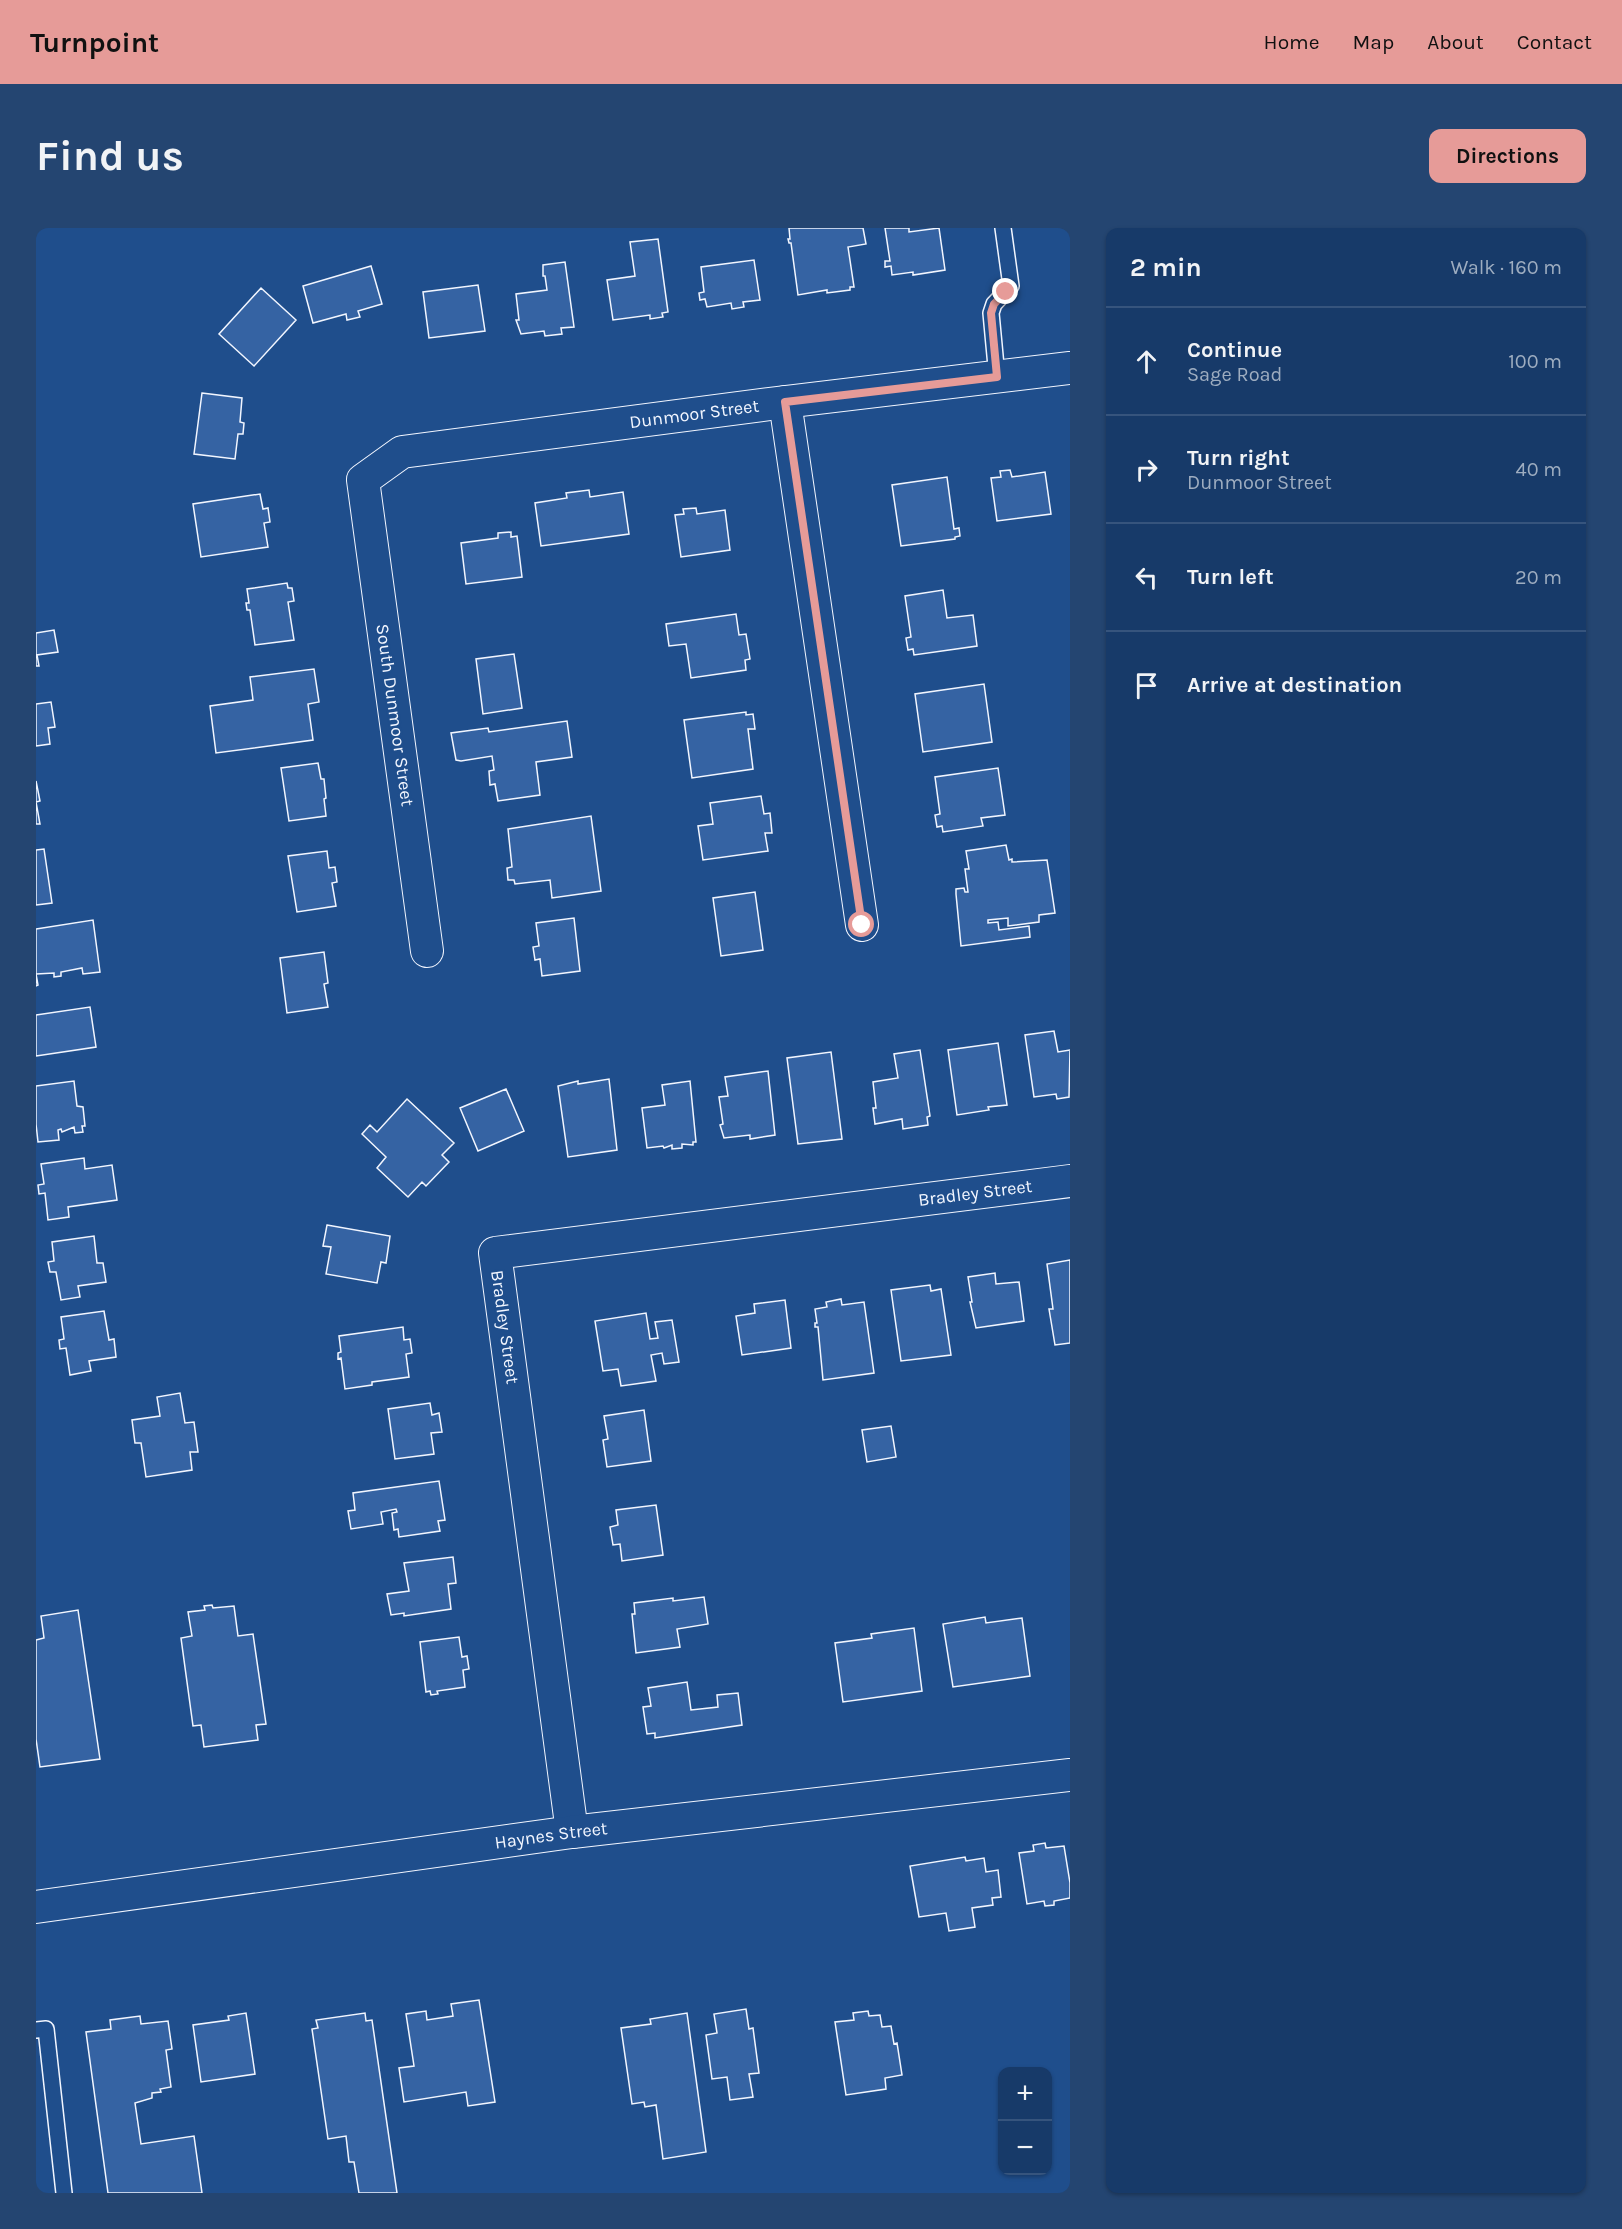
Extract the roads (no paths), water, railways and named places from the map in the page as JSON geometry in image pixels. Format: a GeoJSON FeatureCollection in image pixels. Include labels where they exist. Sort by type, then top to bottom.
{"type":"FeatureCollection","features":[{"type":"Feature","properties":{"kind":"street","name":"Dunmoor Street"},"geometry":{"type":"LineString","coordinates":[[363,480],[402,452],[785,402],[1070,368]]}},
{"type":"Feature","properties":{"kind":"street"},"geometry":{"type":"LineString","coordinates":[[785,402],[862,925]]}},
{"type":"Feature","properties":{"kind":"street","name":"South Dunmoor Street"},"geometry":{"type":"LineString","coordinates":[[363,480],[427,951]]}},
{"type":"Feature","properties":{"kind":"street","name":"Bradley Street"},"geometry":{"type":"LineString","coordinates":[[573,1832],[495,1253],[1070,1181]]}},
{"type":"Feature","properties":{"kind":"street","name":"Haynes Street"},"geometry":{"type":"LineString","coordinates":[[36,1907],[573,1832],[1070,1775]]}},
{"type":"Feature","properties":{"kind":"lane"},"geometry":{"type":"LineString","coordinates":[[997,377],[991,313],[994,304],[1011,286],[1003,228]]}},
{"type":"Feature","properties":{"kind":"lane"},"geometry":{"type":"LineString","coordinates":[[36,2030],[46,2029],[64,2193]]}}]}
